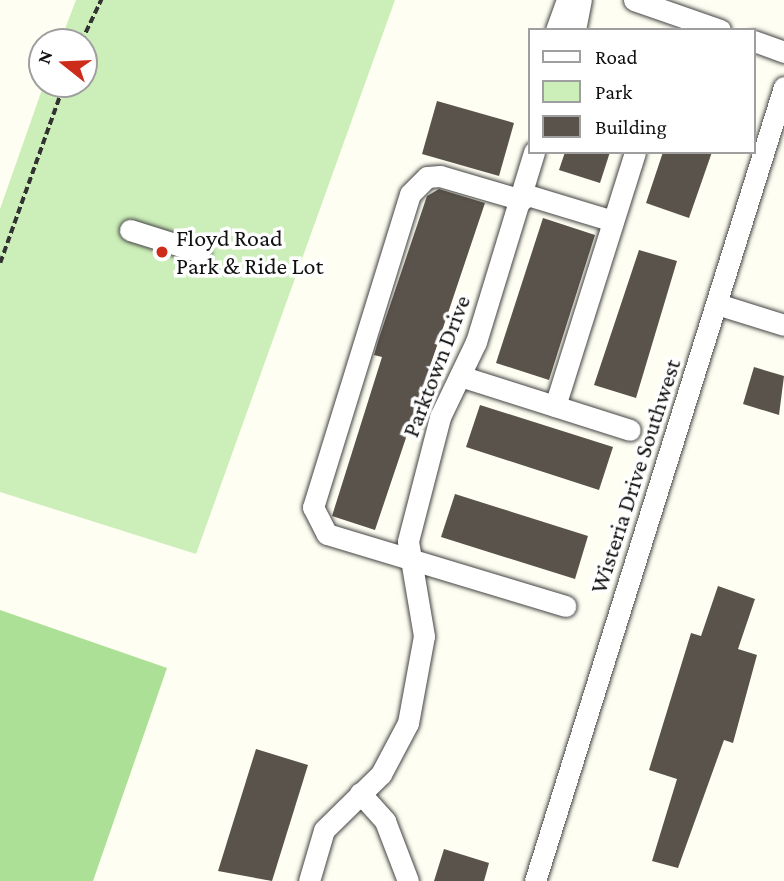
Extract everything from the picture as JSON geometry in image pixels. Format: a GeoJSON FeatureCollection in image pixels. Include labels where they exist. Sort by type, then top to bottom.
{"type":"FeatureCollection","features":[{"type":"Feature","properties":{"kind":"street"},"geometry":{"type":"LineString","coordinates":[[557,28],[567,0]]}},
{"type":"Feature","properties":{"kind":"street"},"geometry":{"type":"LineString","coordinates":[[575,28],[581,0]]}},
{"type":"Feature","properties":{"kind":"street"},"geometry":{"type":"LineString","coordinates":[[634,0],[714,28]]}},
{"type":"Feature","properties":{"kind":"street"},"geometry":{"type":"LineString","coordinates":[[756,42],[784,52]]}},
{"type":"Feature","properties":{"kind":"street","name":"Wisteria Drive Southwest"},"geometry":{"type":"LineString","coordinates":[[535,881],[784,88]]}},
{"type":"Feature","properties":{"kind":"street","name":"Parktown Drive"},"geometry":{"type":"LineString","coordinates":[[309,881],[324,830],[381,774],[408,723],[421,671],[424,636],[408,541],[440,417],[460,376],[523,197],[534,154]]}},
{"type":"Feature","properties":{"kind":"street"},"geometry":{"type":"LineString","coordinates":[[555,406],[634,154]]}},
{"type":"Feature","properties":{"kind":"street"},"geometry":{"type":"LineString","coordinates":[[565,606],[327,534],[313,507],[410,194],[427,177],[523,197],[613,221]]}},
{"type":"Feature","properties":{"kind":"street"},"geometry":{"type":"LineString","coordinates":[[130,230],[200,252]]}},
{"type":"Feature","properties":{"kind":"street"},"geometry":{"type":"LineString","coordinates":[[717,304],[784,325]]}},
{"type":"Feature","properties":{"kind":"street"},"geometry":{"type":"LineString","coordinates":[[460,376],[630,430]]}},
{"type":"Feature","properties":{"kind":"street"},"geometry":{"type":"LineString","coordinates":[[360,793],[385,821],[408,881]]}},
{"type":"Feature","properties":{"kind":"path"},"geometry":{"type":"LineString","coordinates":[[88,28],[101,0]]}},
{"type":"Feature","properties":{"kind":"path"},"geometry":{"type":"LineString","coordinates":[[0,263],[59,98]]}},
{"type":"Feature","properties":{"kind":"green space"},"geometry":{"type":"Polygon","coordinates":[[[76,0],[395,0],[196,554],[0,492],[0,209],[39,98],[98,98],[98,28],[65,28],[76,0]]]}},
{"type":"Feature","properties":{"kind":"green space"},"geometry":{"type":"Polygon","coordinates":[[[0,610],[167,668],[93,881],[0,881],[0,610]]]}},
{"type":"Feature","properties":{"kind":"building"},"geometry":{"type":"Polygon","coordinates":[[[437,101],[514,123],[499,176],[422,154],[437,101]]]}},
{"type":"Feature","properties":{"kind":"building"},"geometry":{"type":"Polygon","coordinates":[[[564,154],[609,154],[600,183],[559,170],[564,154]]]}},
{"type":"Feature","properties":{"kind":"building"},"geometry":{"type":"Polygon","coordinates":[[[662,154],[711,154],[689,218],[646,203],[662,154]]]}},
{"type":"Feature","properties":{"kind":"building"},"geometry":{"type":"Polygon","coordinates":[[[439,189],[485,203],[375,530],[332,516],[382,357],[374,355],[379,338],[427,196],[439,189]]]}},
{"type":"Feature","properties":{"kind":"building"},"geometry":{"type":"Polygon","coordinates":[[[543,218],[595,235],[549,380],[496,363],[543,218]]]}},
{"type":"Feature","properties":{"kind":"building"},"geometry":{"type":"Polygon","coordinates":[[[639,250],[677,261],[636,398],[594,385],[639,250]]]}},
{"type":"Feature","properties":{"kind":"building"},"geometry":{"type":"Polygon","coordinates":[[[754,367],[784,376],[779,415],[743,404],[754,367]]]}},
{"type":"Feature","properties":{"kind":"building"},"geometry":{"type":"Polygon","coordinates":[[[480,405],[613,447],[599,490],[466,447],[480,405]]]}},
{"type":"Feature","properties":{"kind":"building"},"geometry":{"type":"Polygon","coordinates":[[[455,494],[588,536],[575,579],[441,537],[455,494]]]}},
{"type":"Feature","properties":{"kind":"building"},"geometry":{"type":"Polygon","coordinates":[[[718,586],[755,599],[738,649],[757,655],[733,743],[724,740],[678,868],[652,861],[677,779],[649,770],[691,633],[701,636],[718,586]]]}},
{"type":"Feature","properties":{"kind":"building"},"geometry":{"type":"Polygon","coordinates":[[[256,749],[308,765],[272,881],[218,871],[256,749]]]}},
{"type":"Feature","properties":{"kind":"building"},"geometry":{"type":"Polygon","coordinates":[[[444,849],[489,863],[484,881],[434,881],[444,849]]]}},
{"type":"Feature","properties":{"kind":"place","name":"Floyd Road Park & Ride Lot"},"geometry":{"type":"Point","coordinates":[162,252]}}]}
